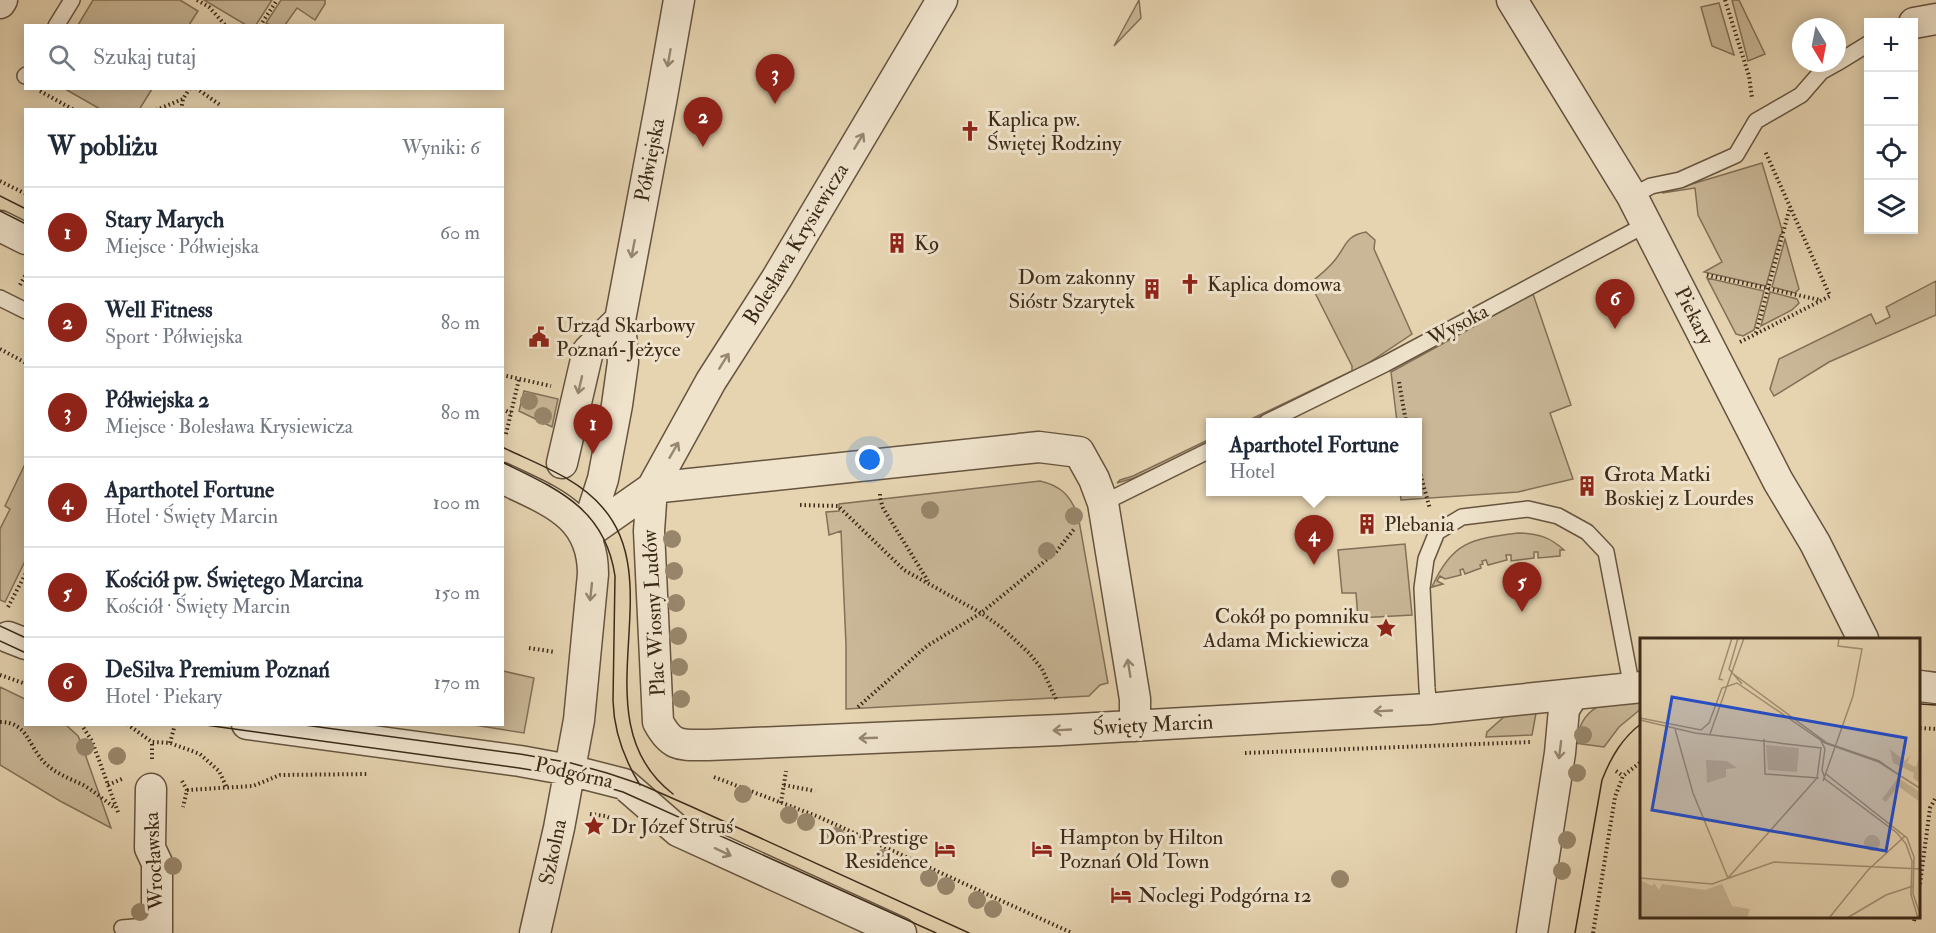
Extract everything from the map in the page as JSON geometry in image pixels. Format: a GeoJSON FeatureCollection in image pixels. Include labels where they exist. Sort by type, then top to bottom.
{"type":"FeatureCollection","features":[{"type":"Feature","properties":{"kind":"street","name":"Półwiejska"},"geometry":{"type":"LineString","coordinates":[[585,535],[603,479],[617,405],[623,362],[620,320],[679,0]]}},
{"type":"Feature","properties":{"kind":"street","name":"Bolesława Krysiewicza"},"geometry":{"type":"LineString","coordinates":[[652,488],[711,381],[783,268],[942,0]]}},
{"type":"Feature","properties":{"kind":"street","name":"Piekary"},"geometry":{"type":"LineString","coordinates":[[1512,0],[1632,196],[1778,481],[1815,543],[1862,638]]}},
{"type":"Feature","properties":{"kind":"street"},"geometry":{"type":"LineString","coordinates":[[1918,22],[1936,19]]}},
{"type":"Feature","properties":{"kind":"street"},"geometry":{"type":"LineString","coordinates":[[0,226],[24,238]]}},
{"type":"Feature","properties":{"kind":"street"},"geometry":{"type":"LineString","coordinates":[[562,463],[588,351],[620,320]]}},
{"type":"Feature","properties":{"kind":"street"},"geometry":{"type":"LineString","coordinates":[[585,535],[652,488],[1039,447],[1079,452],[1094,479],[1102,504],[1135,699],[1135,726]]}},
{"type":"Feature","properties":{"kind":"street"},"geometry":{"type":"LineString","coordinates":[[504,479],[561,509],[575,520],[585,535],[592,553],[593,574],[579,720],[569,770]]}},
{"type":"Feature","properties":{"kind":"street","name":"Plac Wiosny Ludów"},"geometry":{"type":"LineString","coordinates":[[652,488],[649,531],[658,722],[666,737]]}},
{"type":"Feature","properties":{"kind":"street"},"geometry":{"type":"LineString","coordinates":[[1921,686],[1936,688]]}},
{"type":"Feature","properties":{"kind":"street","name":"Święty Marcin"},"geometry":{"type":"LineString","coordinates":[[666,737],[682,745],[708,746],[1060,730],[1430,709],[1637,688]]}},
{"type":"Feature","properties":{"kind":"street"},"geometry":{"type":"LineString","coordinates":[[1532,933],[1560,753],[1564,709],[1573,695]]}},
{"type":"Feature","properties":{"kind":"street","name":"Podgórna"},"geometry":{"type":"LineString","coordinates":[[262,726],[520,761],[624,784],[678,831],[901,933]]}},
{"type":"Feature","properties":{"kind":"street","name":"Szkolna"},"geometry":{"type":"LineString","coordinates":[[535,933],[559,828],[569,770]]}},
{"type":"Feature","properties":{"kind":"street","name":"Wrocławska"},"geometry":{"type":"LineString","coordinates":[[151,789],[150,848],[157,863],[157,929]]}},
{"type":"Feature","properties":{"kind":"lane"},"geometry":{"type":"LineString","coordinates":[[57,24],[72,0]]}},
{"type":"Feature","properties":{"kind":"lane"},"geometry":{"type":"LineString","coordinates":[[1846,58],[1864,47]]}},
{"type":"Feature","properties":{"kind":"lane"},"geometry":{"type":"LineString","coordinates":[[1632,196],[1651,186],[1680,180],[1736,155],[1756,121],[1801,96],[1821,72]]}},
{"type":"Feature","properties":{"kind":"lane","name":"Wysoka"},"geometry":{"type":"LineString","coordinates":[[1277,418],[1385,364],[1647,224]]}},
{"type":"Feature","properties":{"kind":"lane"},"geometry":{"type":"LineString","coordinates":[[0,298],[24,310]]}},
{"type":"Feature","properties":{"kind":"lane"},"geometry":{"type":"LineString","coordinates":[[1102,504],[1206,452]]}},
{"type":"Feature","properties":{"kind":"lane"},"geometry":{"type":"LineString","coordinates":[[1430,709],[1422,588],[1426,558],[1437,532],[1462,518],[1528,509],[1558,516],[1587,532],[1606,552],[1637,688]]}},
{"type":"Feature","properties":{"kind":"lane"},"geometry":{"type":"LineString","coordinates":[[122,928],[157,929]]}},
{"type":"Feature","properties":{"kind":"path"},"geometry":{"type":"LineString","coordinates":[[197,0],[209,7],[224,24]]}},
{"type":"Feature","properties":{"kind":"path"},"geometry":{"type":"LineString","coordinates":[[261,24],[276,0]]}},
{"type":"Feature","properties":{"kind":"path"},"geometry":{"type":"LineString","coordinates":[[1725,0],[1749,76],[1758,134],[1830,296],[1737,344]]}},
{"type":"Feature","properties":{"kind":"path"},"geometry":{"type":"LineString","coordinates":[[38,90],[66,108]]}},
{"type":"Feature","properties":{"kind":"path"},"geometry":{"type":"LineString","coordinates":[[181,108],[183,99],[189,90]]}},
{"type":"Feature","properties":{"kind":"path"},"geometry":{"type":"LineString","coordinates":[[199,90],[220,105]]}},
{"type":"Feature","properties":{"kind":"path"},"geometry":{"type":"LineString","coordinates":[[161,108],[183,99]]}},
{"type":"Feature","properties":{"kind":"path"},"geometry":{"type":"LineString","coordinates":[[0,181],[24,193]]}},
{"type":"Feature","properties":{"kind":"path"},"geometry":{"type":"LineString","coordinates":[[1756,334],[1790,207]]}},
{"type":"Feature","properties":{"kind":"path"},"geometry":{"type":"LineString","coordinates":[[1698,273],[1821,300]]}},
{"type":"Feature","properties":{"kind":"path"},"geometry":{"type":"LineString","coordinates":[[0,349],[24,362]]}},
{"type":"Feature","properties":{"kind":"path"},"geometry":{"type":"LineString","coordinates":[[504,375],[578,393]]}},
{"type":"Feature","properties":{"kind":"path"},"geometry":{"type":"LineString","coordinates":[[506,434],[519,379]]}},
{"type":"Feature","properties":{"kind":"path"},"geometry":{"type":"LineString","coordinates":[[1400,383],[1405,418]]}},
{"type":"Feature","properties":{"kind":"path"},"geometry":{"type":"LineString","coordinates":[[504,410],[511,413]]}},
{"type":"Feature","properties":{"kind":"path"},"geometry":{"type":"LineString","coordinates":[[885,464],[880,498],[883,508],[929,583]]}},
{"type":"Feature","properties":{"kind":"path"},"geometry":{"type":"LineString","coordinates":[[1422,480],[1437,532]]}},
{"type":"Feature","properties":{"kind":"path"},"geometry":{"type":"LineString","coordinates":[[854,712],[870,695],[927,646],[981,613],[1056,552],[1086,514],[1102,504]]}},
{"type":"Feature","properties":{"kind":"path"},"geometry":{"type":"LineString","coordinates":[[838,506],[904,570],[981,613],[1001,627],[1029,653],[1042,669],[1056,698],[1060,730]]}},
{"type":"Feature","properties":{"kind":"path"},"geometry":{"type":"LineString","coordinates":[[10,631],[24,580]]}},
{"type":"Feature","properties":{"kind":"path"},"geometry":{"type":"LineString","coordinates":[[529,648],[560,652]]}},
{"type":"Feature","properties":{"kind":"path"},"geometry":{"type":"LineString","coordinates":[[0,675],[24,683]]}},
{"type":"Feature","properties":{"kind":"path"},"geometry":{"type":"LineString","coordinates":[[0,722],[15,724],[22,729],[46,764],[116,808]]}},
{"type":"Feature","properties":{"kind":"path"},"geometry":{"type":"LineString","coordinates":[[82,726],[92,741],[124,824]]}},
{"type":"Feature","properties":{"kind":"path"},"geometry":{"type":"LineString","coordinates":[[129,726],[152,742],[170,743],[200,754],[219,771],[226,788]]}},
{"type":"Feature","properties":{"kind":"path"},"geometry":{"type":"LineString","coordinates":[[170,743],[174,728]]}},
{"type":"Feature","properties":{"kind":"path"},"geometry":{"type":"LineString","coordinates":[[1921,728],[1936,729]]}},
{"type":"Feature","properties":{"kind":"path"},"geometry":{"type":"LineString","coordinates":[[1593,933],[1615,797],[1623,776],[1640,763]]}},
{"type":"Feature","properties":{"kind":"path"},"geometry":{"type":"LineString","coordinates":[[781,803],[787,770]]}},
{"type":"Feature","properties":{"kind":"path"},"geometry":{"type":"LineString","coordinates":[[1616,771],[1623,776]]}},
{"type":"Feature","properties":{"kind":"path"},"geometry":{"type":"LineString","coordinates":[[188,790],[253,786],[280,774],[372,774]]}},
{"type":"Feature","properties":{"kind":"path"},"geometry":{"type":"LineString","coordinates":[[705,774],[819,817],[1072,933]]}},
{"type":"Feature","properties":{"kind":"path"},"geometry":{"type":"LineString","coordinates":[[784,785],[815,790]]}},
{"type":"Feature","properties":{"kind":"path"},"geometry":{"type":"LineString","coordinates":[[1921,876],[1930,808],[1936,797]]}},
{"type":"Feature","properties":{"kind":"shaded area"},"geometry":{"type":"Polygon","coordinates":[[[93,0],[180,0],[198,11],[190,24],[79,24],[93,0]]]}},
{"type":"Feature","properties":{"kind":"shaded area"},"geometry":{"type":"Polygon","coordinates":[[[204,0],[272,0],[257,24],[244,24],[204,0]]]}},
{"type":"Feature","properties":{"kind":"shaded area"},"geometry":{"type":"Polygon","coordinates":[[[281,0],[325,0],[315,20],[297,8],[286,24],[266,23],[281,0]]]}},
{"type":"Feature","properties":{"kind":"shaded area"},"geometry":{"type":"Polygon","coordinates":[[[1139,0],[1141,18],[1114,46],[1139,0]]]}},
{"type":"Feature","properties":{"kind":"shaded area"},"geometry":{"type":"Polygon","coordinates":[[[1732,0],[1739,0],[1765,54],[1748,61],[1732,0]]]}},
{"type":"Feature","properties":{"kind":"shaded area"},"geometry":{"type":"Polygon","coordinates":[[[1719,3],[1734,55],[1712,46],[1701,7],[1719,3]]]}},
{"type":"Feature","properties":{"kind":"shaded area"},"geometry":{"type":"Polygon","coordinates":[[[67,90],[151,90],[140,108],[98,108],[67,90]]]}},
{"type":"Feature","properties":{"kind":"shaded area"},"geometry":{"type":"Polygon","coordinates":[[[1762,163],[1783,233],[1780,235],[1766,286],[1704,272],[1722,262],[1698,215],[1695,188],[1662,193],[1762,163]]]}},
{"type":"Feature","properties":{"kind":"shaded area"},"geometry":{"type":"Polygon","coordinates":[[[1366,232],[1375,240],[1374,249],[1412,334],[1355,372],[1253,418],[1352,371],[1352,366],[1310,283],[1332,263],[1350,239],[1366,232]]]}},
{"type":"Feature","properties":{"kind":"shaded area"},"geometry":{"type":"Polygon","coordinates":[[[1785,239],[1799,289],[1795,293],[1772,287],[1785,239]]]}},
{"type":"Feature","properties":{"kind":"shaded area"},"geometry":{"type":"Polygon","coordinates":[[[1707,278],[1764,291],[1754,330],[1743,336],[1736,334],[1707,278]]]}},
{"type":"Feature","properties":{"kind":"shaded area"},"geometry":{"type":"Polygon","coordinates":[[[1936,281],[1936,315],[1829,362],[1774,396],[1770,389],[1779,359],[1871,314],[1876,324],[1890,317],[1886,307],[1936,281]]]}},
{"type":"Feature","properties":{"kind":"shaded area"},"geometry":{"type":"Polygon","coordinates":[[[1770,292],[1797,299],[1799,303],[1792,310],[1761,326],[1770,292]]]}},
{"type":"Feature","properties":{"kind":"shaded area"},"geometry":{"type":"Polygon","coordinates":[[[1533,294],[1571,405],[1550,413],[1573,479],[1518,492],[1401,500],[1400,496],[1422,496],[1422,418],[1397,418],[1391,372],[1533,294]]]}},
{"type":"Feature","properties":{"kind":"shaded area"},"geometry":{"type":"Polygon","coordinates":[[[524,391],[558,399],[552,427],[519,411],[524,391]]]}},
{"type":"Feature","properties":{"kind":"shaded area"},"geometry":{"type":"Polygon","coordinates":[[[1206,441],[1206,446],[1134,478],[1117,483],[1206,441]]]}},
{"type":"Feature","properties":{"kind":"shaded area"},"geometry":{"type":"Polygon","coordinates":[[[24,466],[24,563],[5,602],[0,600],[0,529],[10,509],[5,506],[24,466]]]}},
{"type":"Feature","properties":{"kind":"shaded area"},"geometry":{"type":"Polygon","coordinates":[[[1040,481],[1060,489],[1072,502],[1078,515],[1108,683],[1100,685],[1089,696],[846,709],[841,531],[829,535],[826,512],[839,511],[839,504],[1040,481]]]}},
{"type":"Feature","properties":{"kind":"shaded area"},"geometry":{"type":"Polygon","coordinates":[[[1518,533],[1543,537],[1564,550],[1560,550],[1560,556],[1538,558],[1538,552],[1534,552],[1534,558],[1511,561],[1511,555],[1506,555],[1507,560],[1488,565],[1486,560],[1482,561],[1481,568],[1465,574],[1463,569],[1460,570],[1461,575],[1445,579],[1440,576],[1437,581],[1443,584],[1432,587],[1447,560],[1465,545],[1518,533]]]}},
{"type":"Feature","properties":{"kind":"shaded area"},"geometry":{"type":"Polygon","coordinates":[[[1405,544],[1412,615],[1358,618],[1356,593],[1342,593],[1338,550],[1405,544]]]}},
{"type":"Feature","properties":{"kind":"shaded area"},"geometry":{"type":"Polygon","coordinates":[[[504,671],[534,678],[524,733],[480,726],[504,726],[504,671]]]}},
{"type":"Feature","properties":{"kind":"shaded area"},"geometry":{"type":"Polygon","coordinates":[[[0,687],[24,699],[24,726],[67,726],[78,736],[82,745],[87,743],[89,748],[84,751],[111,828],[60,801],[0,765],[0,687]]]}},
{"type":"Feature","properties":{"kind":"shaded area"},"geometry":{"type":"Polygon","coordinates":[[[1640,698],[1640,710],[1619,727],[1604,747],[1575,743],[1584,719],[1591,712],[1607,703],[1640,698]]]}},
{"type":"Feature","properties":{"kind":"shaded area"},"geometry":{"type":"Polygon","coordinates":[[[1536,713],[1532,735],[1486,737],[1487,732],[1505,716],[1536,713]]]}},
{"type":"Feature","properties":{"kind":"tram line"},"geometry":{"type":"LineString","coordinates":[[0,196],[24,208]]}},
{"type":"Feature","properties":{"kind":"tram line"},"geometry":{"type":"LineString","coordinates":[[0,211],[24,223]]}},
{"type":"Feature","properties":{"kind":"tram line"},"geometry":{"type":"LineString","coordinates":[[504,448],[582,488],[603,508],[622,540],[629,575],[627,692],[632,729],[646,764],[673,794]]}},
{"type":"Feature","properties":{"kind":"tram line"},"geometry":{"type":"LineString","coordinates":[[504,463],[559,492],[575,504],[601,533],[610,553],[615,576],[613,701],[615,724],[629,765],[640,785]]}},
{"type":"Feature","properties":{"kind":"tram line"},"geometry":{"type":"LineString","coordinates":[[0,626],[24,637]]}},
{"type":"Feature","properties":{"kind":"tram line"},"geometry":{"type":"LineString","coordinates":[[0,641],[24,652]]}},
{"type":"Feature","properties":{"kind":"tram line"},"geometry":{"type":"LineString","coordinates":[[1921,704],[1936,705]]}},
{"type":"Feature","properties":{"kind":"tram line"},"geometry":{"type":"LineString","coordinates":[[1575,933],[1602,780],[1618,748],[1640,725]]}},
{"type":"Feature","properties":{"kind":"tram line"},"geometry":{"type":"LineString","coordinates":[[213,726],[568,776],[623,792],[936,933]]}},
{"type":"Feature","properties":{"kind":"tram line"},"geometry":{"type":"LineString","coordinates":[[312,726],[520,754],[571,763],[607,773],[640,784],[690,806],[969,933]]}},
{"type":"Feature","properties":{"kind":"place","name":"Półwiejska 2"},"geometry":{"type":"Point","coordinates":[775,104]}},
{"type":"Feature","properties":{"kind":"place","name":"Kaplica pw. Świętej Rodziny"},"geometry":{"type":"Point","coordinates":[970,131]}},
{"type":"Feature","properties":{"kind":"place","name":"Well Fitness"},"geometry":{"type":"Point","coordinates":[703,147]}},
{"type":"Feature","properties":{"kind":"place","name":"K9"},"geometry":{"type":"Point","coordinates":[897,243]}},
{"type":"Feature","properties":{"kind":"place","name":"Kaplica domowa"},"geometry":{"type":"Point","coordinates":[1190,284]}},
{"type":"Feature","properties":{"kind":"place","name":"Dom zakonny Sióstr Szarytek"},"geometry":{"type":"Point","coordinates":[1152,289]}},
{"type":"Feature","properties":{"kind":"place","name":"DeSilva Premium Poznań"},"geometry":{"type":"Point","coordinates":[1615,329]}},
{"type":"Feature","properties":{"kind":"place","name":"Urząd Skarbowy Poznań-Jeżyce"},"geometry":{"type":"Point","coordinates":[539,337]}},
{"type":"Feature","properties":{"kind":"place","name":"Stary Marych"},"geometry":{"type":"Point","coordinates":[593,454]}},
{"type":"Feature","properties":{"kind":"place","name":"Grota Matki Boskiej z Lourdes"},"geometry":{"type":"Point","coordinates":[1587,486]}},
{"type":"Feature","properties":{"kind":"place","name":"Plebania"},"geometry":{"type":"Point","coordinates":[1367,524]}},
{"type":"Feature","properties":{"kind":"place","name":"Aparthotel Fortune"},"geometry":{"type":"Point","coordinates":[1314,565]}},
{"type":"Feature","properties":{"kind":"place","name":"Kościół pw. Świętego Marcina"},"geometry":{"type":"Point","coordinates":[1522,612]}},
{"type":"Feature","properties":{"kind":"place","name":"Cokół po pomniku Adama Mickiewicza"},"geometry":{"type":"Point","coordinates":[1386,628]}},
{"type":"Feature","properties":{"kind":"place","name":"Dr Józef Struś"},"geometry":{"type":"Point","coordinates":[594,826]}},
{"type":"Feature","properties":{"kind":"place","name":"Don Prestige Residence"},"geometry":{"type":"Point","coordinates":[945,849]}},
{"type":"Feature","properties":{"kind":"place","name":"Hampton by Hilton Poznań Old Town"},"geometry":{"type":"Point","coordinates":[1042,849]}},
{"type":"Feature","properties":{"kind":"place","name":"Noclegi Podgórna 12"},"geometry":{"type":"Point","coordinates":[1121,895]}}]}
